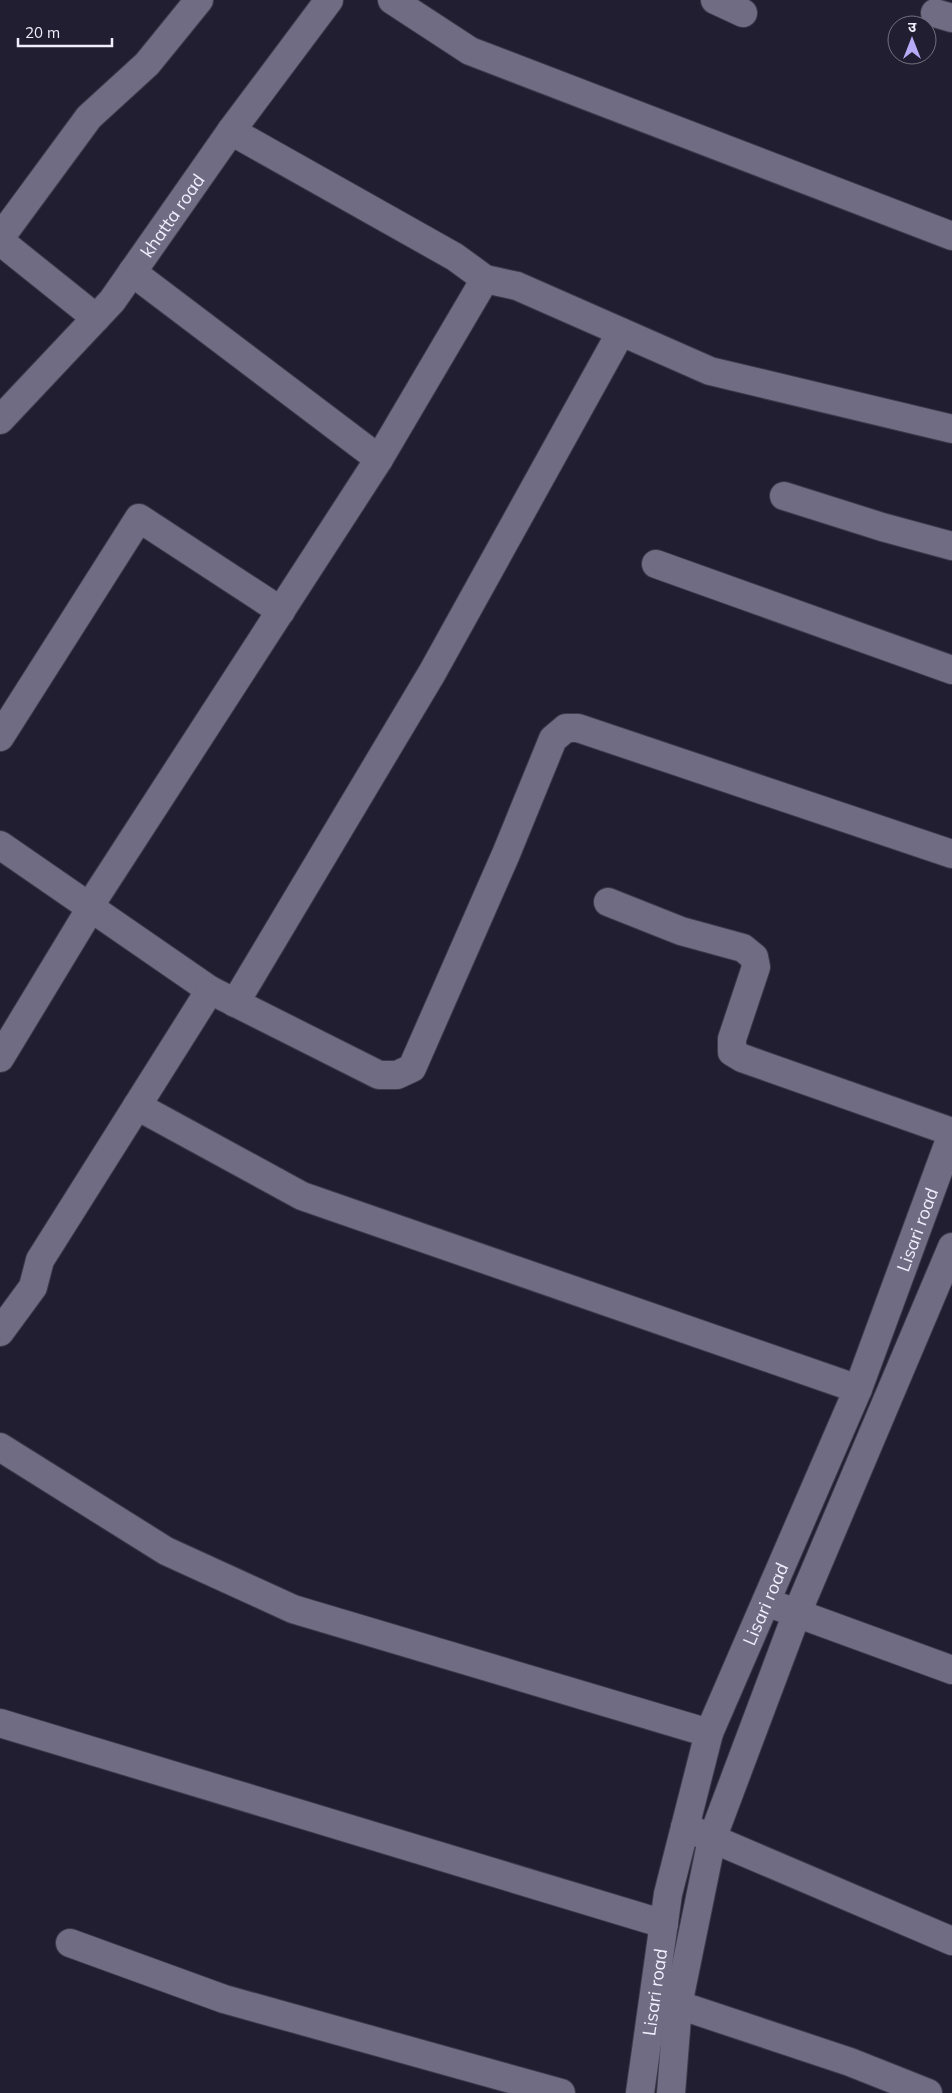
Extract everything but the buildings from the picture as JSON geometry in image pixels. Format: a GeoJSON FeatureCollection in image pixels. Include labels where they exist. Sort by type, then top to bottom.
{"type":"FeatureCollection","features":[{"type":"Feature","properties":{"kind":"street"},"geometry":{"type":"LineString","coordinates":[[96,318],[0,240],[89,117],[147,64],[199,0]]}},
{"type":"Feature","properties":{"kind":"street","name":"khatta road"},"geometry":{"type":"LineString","coordinates":[[0,420],[112,301],[231,131],[329,0]]}},
{"type":"Feature","properties":{"kind":"street"},"geometry":{"type":"LineString","coordinates":[[392,0],[470,51],[952,236]]}},
{"type":"Feature","properties":{"kind":"street"},"geometry":{"type":"LineString","coordinates":[[715,0],[742,13]]}},
{"type":"Feature","properties":{"kind":"street"},"geometry":{"type":"LineString","coordinates":[[231,131],[455,257],[484,279],[517,286],[710,372],[952,429]]}},
{"type":"Feature","properties":{"kind":"street"},"geometry":{"type":"LineString","coordinates":[[132,272],[379,459]]}},
{"type":"Feature","properties":{"kind":"street"},"geometry":{"type":"LineString","coordinates":[[0,1058],[89,911],[89,907],[379,459],[484,279]]}},
{"type":"Feature","properties":{"kind":"street"},"geometry":{"type":"LineString","coordinates":[[235,1003],[432,673],[621,332]]}},
{"type":"Feature","properties":{"kind":"street"},"geometry":{"type":"LineString","coordinates":[[784,496],[882,528],[952,546]]}},
{"type":"Feature","properties":{"kind":"street"},"geometry":{"type":"LineString","coordinates":[[0,737],[139,518],[281,611]]}},
{"type":"Feature","properties":{"kind":"street"},"geometry":{"type":"LineString","coordinates":[[656,564],[952,670]]}},
{"type":"Feature","properties":{"kind":"street"},"geometry":{"type":"LineString","coordinates":[[0,846],[210,990],[379,1075],[397,1075],[412,1068],[506,854],[553,739],[566,728],[578,728],[952,854]]}},
{"type":"Feature","properties":{"kind":"street"},"geometry":{"type":"LineString","coordinates":[[608,902],[681,930],[742,948],[754,956],[756,968],[732,1039],[732,1052],[742,1058],[952,1133]]}},
{"type":"Feature","properties":{"kind":"street"},"geometry":{"type":"LineString","coordinates":[[0,1332],[33,1287],[40,1260],[210,990]]}},
{"type":"Feature","properties":{"kind":"street"},"geometry":{"type":"LineString","coordinates":[[137,1106],[302,1196],[858,1389]]}},
{"type":"Feature","properties":{"kind":"street","name":"Lisari road"},"geometry":{"type":"LineString","coordinates":[[671,2093],[664,1924],[668,1894],[709,1733],[858,1389],[945,1174],[952,1133]]}},
{"type":"Feature","properties":{"kind":"street","name":"Lisari road"},"geometry":{"type":"LineString","coordinates":[[640,2093],[712,1839],[797,1613],[952,1247]]}},
{"type":"Feature","properties":{"kind":"street"},"geometry":{"type":"LineString","coordinates":[[0,1447],[166,1550],[293,1609],[709,1733]]}},
{"type":"Feature","properties":{"kind":"street"},"geometry":{"type":"LineString","coordinates":[[766,1602],[952,1670]]}},
{"type":"Feature","properties":{"kind":"street"},"geometry":{"type":"LineString","coordinates":[[0,1723],[664,1924]]}},
{"type":"Feature","properties":{"kind":"street"},"geometry":{"type":"LineString","coordinates":[[685,1827],[952,1941]]}},
{"type":"Feature","properties":{"kind":"street"},"geometry":{"type":"LineString","coordinates":[[70,1943],[224,1999],[561,2093]]}},
{"type":"Feature","properties":{"kind":"street"},"geometry":{"type":"LineString","coordinates":[[666,2001],[850,2062],[928,2093]]}}]}
